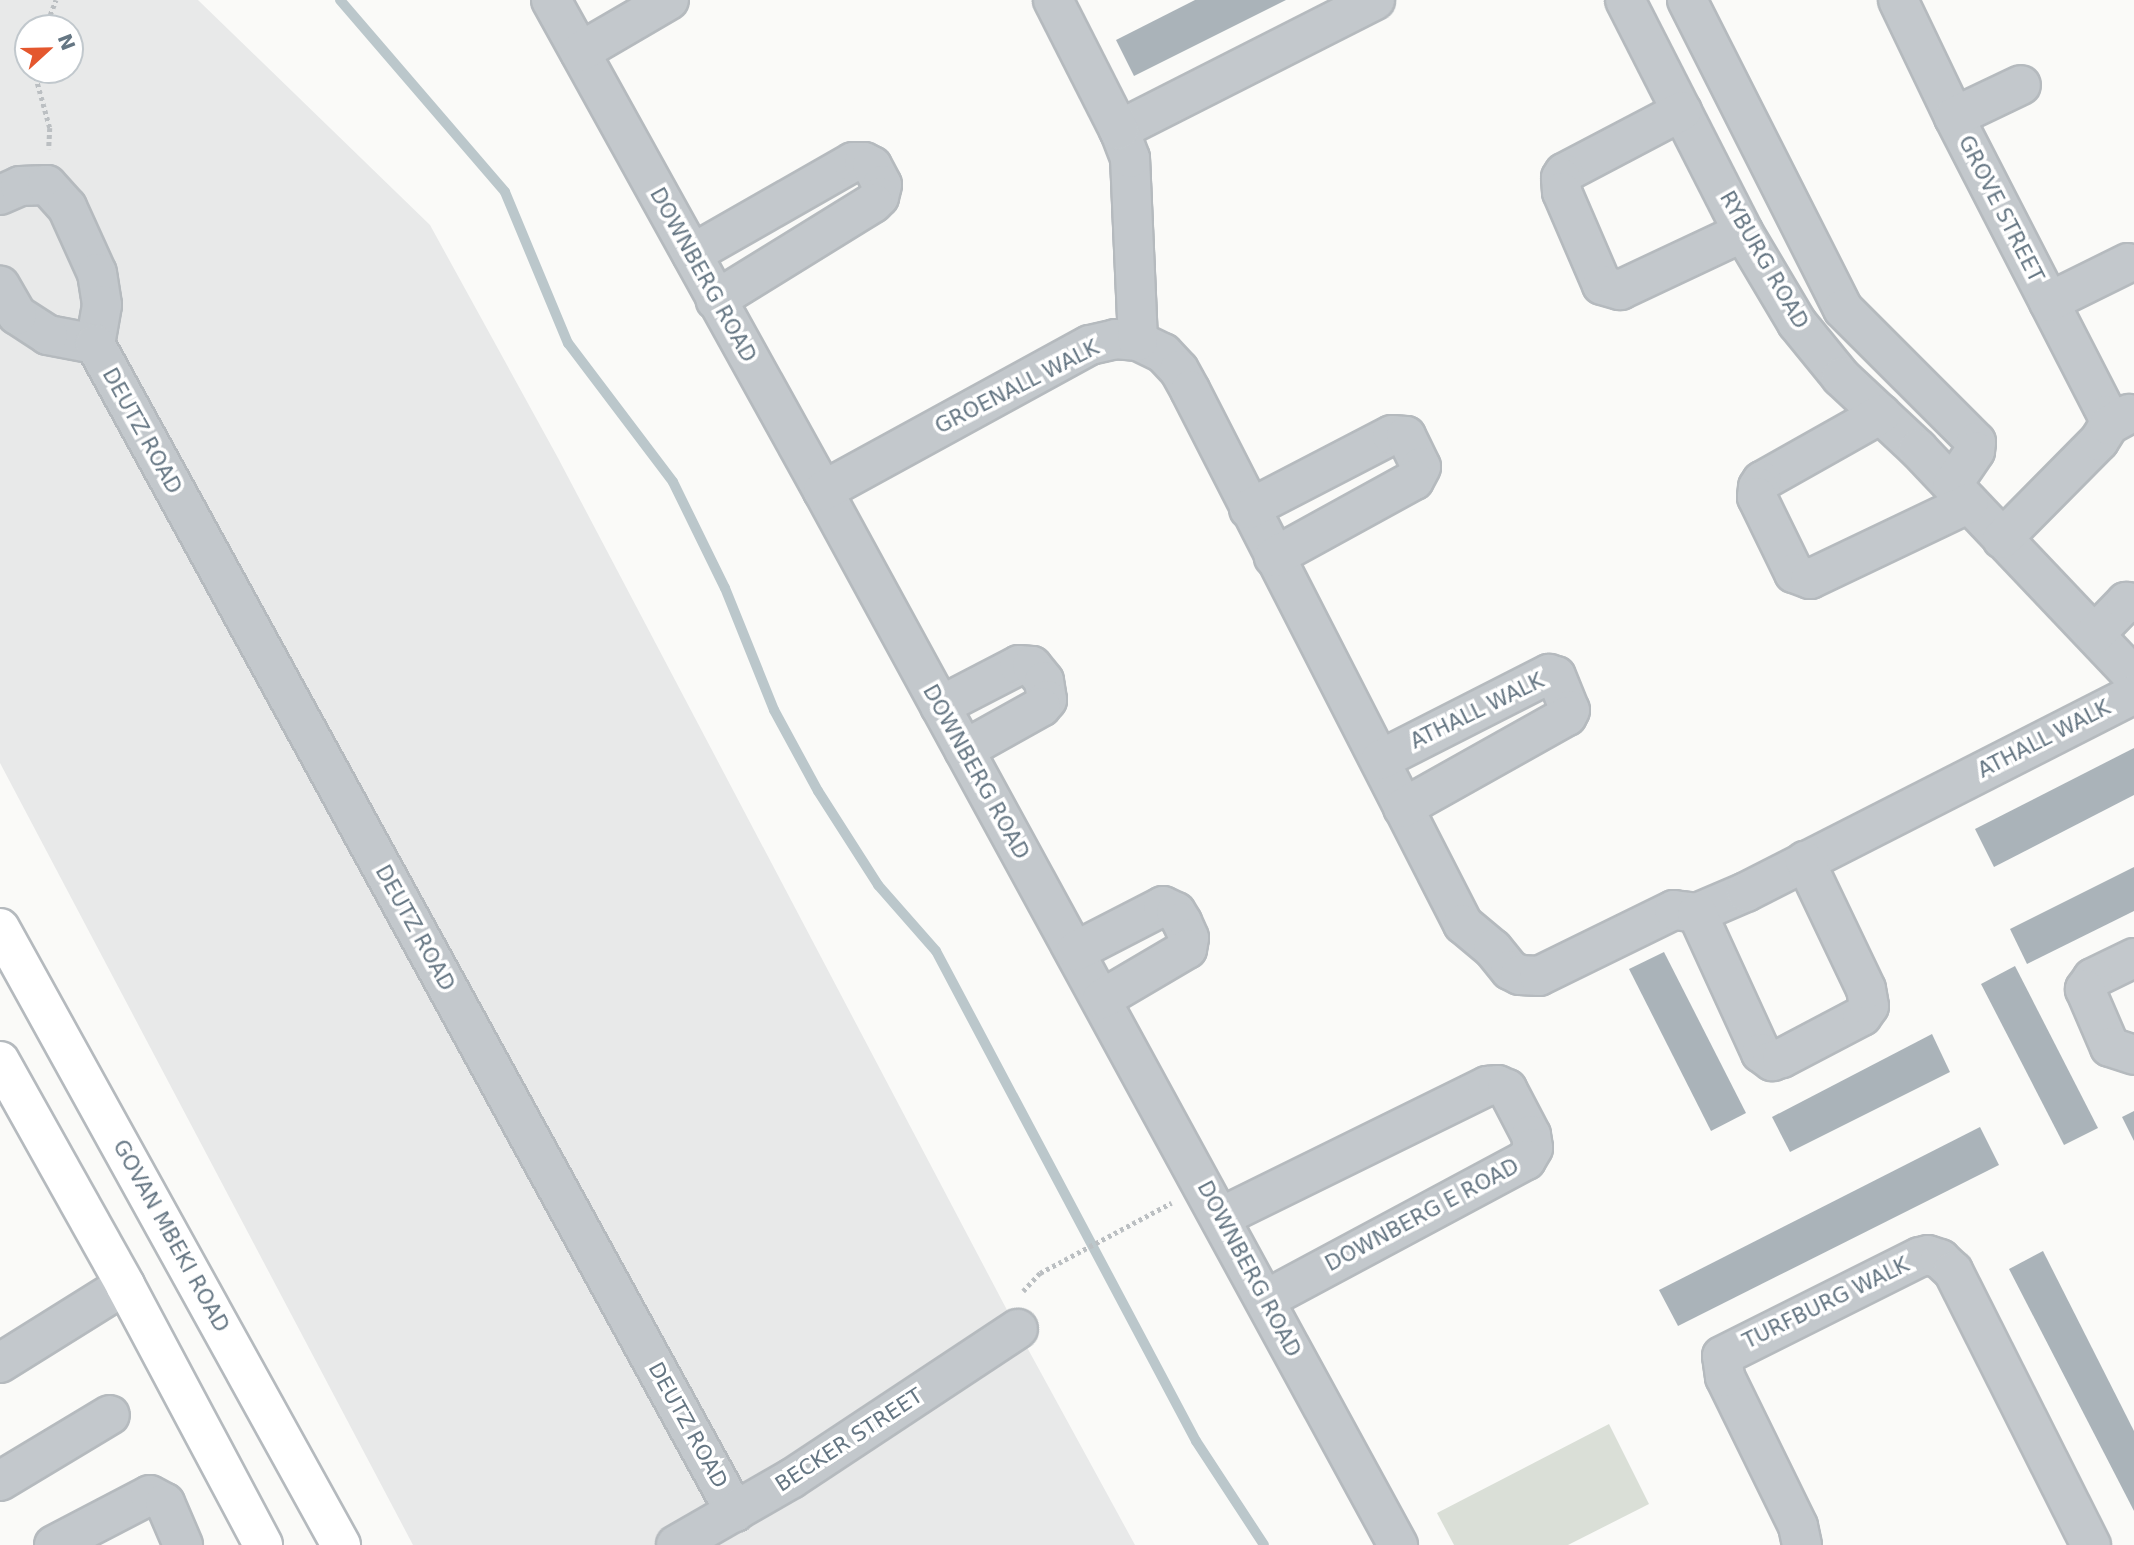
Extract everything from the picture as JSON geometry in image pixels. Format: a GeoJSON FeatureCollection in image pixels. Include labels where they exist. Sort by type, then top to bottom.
{"type":"FeatureCollection","features":[{"type":"Feature","properties":{"kind":"main road","name":"GOVAN MBEKI ROAD"},"geometry":{"type":"LineString","coordinates":[[0,928],[341,1545]]}},
{"type":"Feature","properties":{"kind":"main road"},"geometry":{"type":"LineString","coordinates":[[0,1061],[125,1285],[263,1545]]}},
{"type":"Feature","properties":{"kind":"street"},"geometry":{"type":"LineString","coordinates":[[580,52],[669,0]]}},
{"type":"Feature","properties":{"kind":"street"},"geometry":{"type":"LineString","coordinates":[[1053,0],[1119,130],[1130,158],[1139,341]]}},
{"type":"Feature","properties":{"kind":"street"},"geometry":{"type":"LineString","coordinates":[[1119,130],[1375,0]]}},
{"type":"Feature","properties":{"kind":"street","name":"RYBURG ROAD"},"geometry":{"type":"LineString","coordinates":[[1625,0],[1744,232],[1797,323],[1841,377],[1960,494],[2134,677]]}},
{"type":"Feature","properties":{"kind":"street","name":"RYBURG ROAD"},"geometry":{"type":"LineString","coordinates":[[1687,0],[1843,309],[1976,442],[1960,494]]}},
{"type":"Feature","properties":{"kind":"street","name":"GROVE STREET"},"geometry":{"type":"LineString","coordinates":[[1898,0],[1954,117],[2107,415],[2121,418]]}},
{"type":"Feature","properties":{"kind":"street","name":"DOWNBERG ROAD"},"geometry":{"type":"LineString","coordinates":[[556,2],[580,52],[1076,951],[1398,1545]]}},
{"type":"Feature","properties":{"kind":"street","name":"GROVE STREET"},"geometry":{"type":"LineString","coordinates":[[1954,117],[2021,85]]}},
{"type":"Feature","properties":{"kind":"street"},"geometry":{"type":"LineString","coordinates":[[1682,111],[1564,173],[1561,178],[1562,192],[1602,285],[1620,290],[1744,232]]}},
{"type":"Feature","properties":{"kind":"street"},"geometry":{"type":"LineString","coordinates":[[692,254],[853,162],[864,162],[872,166],[882,185],[880,197],[873,203],[716,300]]}},
{"type":"Feature","properties":{"kind":"street"},"geometry":{"type":"LineString","coordinates":[[0,195],[20,186],[47,185]]}},
{"type":"Feature","properties":{"kind":"street","name":"DEUTZ ROAD"},"geometry":{"type":"LineString","coordinates":[[47,185],[67,206],[97,273],[102,305],[95,344],[735,1512]]}},
{"type":"Feature","properties":{"kind":"street","name":"GROVE STREET"},"geometry":{"type":"LineString","coordinates":[[2049,302],[2128,263]]}},
{"type":"Feature","properties":{"kind":"street","name":"DEUTZ ROAD"},"geometry":{"type":"LineString","coordinates":[[0,285],[17,315],[48,335],[95,344]]}},
{"type":"Feature","properties":{"kind":"street","name":"GROENALL WALK"},"geometry":{"type":"LineString","coordinates":[[823,491],[1090,345],[1115,339],[1139,341]]}},
{"type":"Feature","properties":{"kind":"street","name":"ATHALL WALK"},"geometry":{"type":"LineString","coordinates":[[1139,341],[1164,353],[1179,370],[1463,924],[1493,949],[1510,970],[1520,975],[1539,976],[1674,910],[1697,913],[1805,862],[2134,694]]}},
{"type":"Feature","properties":{"kind":"street"},"geometry":{"type":"LineString","coordinates":[[1881,414],[1762,481],[1758,487],[1757,497],[1794,573],[1810,579],[1960,494]]}},
{"type":"Feature","properties":{"kind":"street","name":"GROVE STREET"},"geometry":{"type":"LineString","coordinates":[[2002,539],[2121,418]]}},
{"type":"Feature","properties":{"kind":"street"},"geometry":{"type":"LineString","coordinates":[[1249,509],[1392,435],[1406,436],[1422,467],[1415,480],[1275,557]]}},
{"type":"Feature","properties":{"kind":"street"},"geometry":{"type":"LineString","coordinates":[[2095,634],[2126,602],[2134,603]]}},
{"type":"Feature","properties":{"kind":"street"},"geometry":{"type":"LineString","coordinates":[[940,706],[1018,665],[1032,666],[1044,681],[1046,700],[1041,707],[964,750]]}},
{"type":"Feature","properties":{"kind":"street","name":"ATHALL WALK"},"geometry":{"type":"LineString","coordinates":[[1380,760],[1549,674],[1556,676],[1570,710],[1566,716],[1403,808]]}},
{"type":"Feature","properties":{"kind":"street"},"geometry":{"type":"LineString","coordinates":[[1697,913],[1761,1053],[1772,1061],[1782,1058],[1862,1016],[1869,1006],[1866,989],[1805,862]]}},
{"type":"Feature","properties":{"kind":"street"},"geometry":{"type":"LineString","coordinates":[[1076,951],[1163,906],[1176,912],[1182,922],[1189,938],[1187,949],[1102,999]]}},
{"type":"Feature","properties":{"kind":"street"},"geometry":{"type":"LineString","coordinates":[[2134,958],[2093,978],[2085,989],[2110,1047],[2134,1055]]}},
{"type":"Feature","properties":{"kind":"street","name":"DOWNBERG E ROAD"},"geometry":{"type":"LineString","coordinates":[[1221,1217],[1487,1086],[1502,1086],[1507,1089],[1531,1135],[1533,1148],[1526,1160],[1265,1300]]}},
{"type":"Feature","properties":{"kind":"street","name":"TURFBURG WALK"},"geometry":{"type":"LineString","coordinates":[[1802,1545],[1798,1526],[1725,1377],[1722,1356],[1920,1256],[1928,1255],[1940,1259],[1953,1271],[2091,1545]]}},
{"type":"Feature","properties":{"kind":"street"},"geometry":{"type":"LineString","coordinates":[[0,1363],[125,1285]]}},
{"type":"Feature","properties":{"kind":"street","name":"BECKER STREET"},"geometry":{"type":"LineString","coordinates":[[676,1545],[735,1512],[1018,1329]]}},
{"type":"Feature","properties":{"kind":"street"},"geometry":{"type":"LineString","coordinates":[[0,1481],[110,1415]]}},
{"type":"Feature","properties":{"kind":"street"},"geometry":{"type":"LineString","coordinates":[[54,1545],[150,1495],[165,1503],[183,1545]]}},
{"type":"Feature","properties":{"kind":"path"},"geometry":{"type":"LineString","coordinates":[[38,84],[50,128],[47,185]]}},
{"type":"Feature","properties":{"kind":"path"},"geometry":{"type":"LineString","coordinates":[[1040,1273],[1181,1198]]}},
{"type":"Feature","properties":{"kind":"shaded area"},"geometry":{"type":"Polygon","coordinates":[[[0,0],[198,0],[430,225],[558,458],[1017,1329],[1135,1545],[413,1545],[0,763],[0,0]]]}},
{"type":"Feature","properties":{"kind":"shaded area"},"geometry":{"type":"Polygon","coordinates":[[[1609,1424],[1649,1504],[1568,1545],[1454,1545],[1437,1513],[1609,1424]]]}},
{"type":"Feature","properties":{"kind":"building"},"geometry":{"type":"Polygon","coordinates":[[[1195,0],[1286,0],[1134,76],[1116,40],[1195,0]]]}},
{"type":"Feature","properties":{"kind":"building"},"geometry":{"type":"Polygon","coordinates":[[[2134,748],[2134,795],[1994,867],[1975,829],[2134,748]]]}},
{"type":"Feature","properties":{"kind":"building"},"geometry":{"type":"Polygon","coordinates":[[[2134,867],[2134,911],[2027,964],[2010,929],[2134,867]]]}},
{"type":"Feature","properties":{"kind":"building"},"geometry":{"type":"Polygon","coordinates":[[[1664,952],[1746,1113],[1711,1131],[1629,969],[1664,952]]]}},
{"type":"Feature","properties":{"kind":"building"},"geometry":{"type":"Polygon","coordinates":[[[2015,966],[2098,1128],[2064,1145],[1981,984],[2015,966]]]}},
{"type":"Feature","properties":{"kind":"building"},"geometry":{"type":"Polygon","coordinates":[[[1932,1034],[1950,1072],[1790,1152],[1772,1117],[1932,1034]]]}},
{"type":"Feature","properties":{"kind":"building"},"geometry":{"type":"Polygon","coordinates":[[[2134,1111],[2134,1141],[2122,1117],[2134,1111]]]}},
{"type":"Feature","properties":{"kind":"building"},"geometry":{"type":"Polygon","coordinates":[[[1980,1127],[1999,1165],[1678,1326],[1659,1290],[1980,1127]]]}},
{"type":"Feature","properties":{"kind":"building"},"geometry":{"type":"Polygon","coordinates":[[[2043,1251],[2134,1431],[2134,1511],[2009,1269],[2043,1251]]]}},
{"type":"Feature","properties":{"kind":"waterway"},"geometry":{"type":"LineString","coordinates":[[340,0],[505,192],[568,343],[673,482],[725,588],[774,710],[818,791],[878,885],[936,951],[1196,1441],[1264,1545]]}}]}
